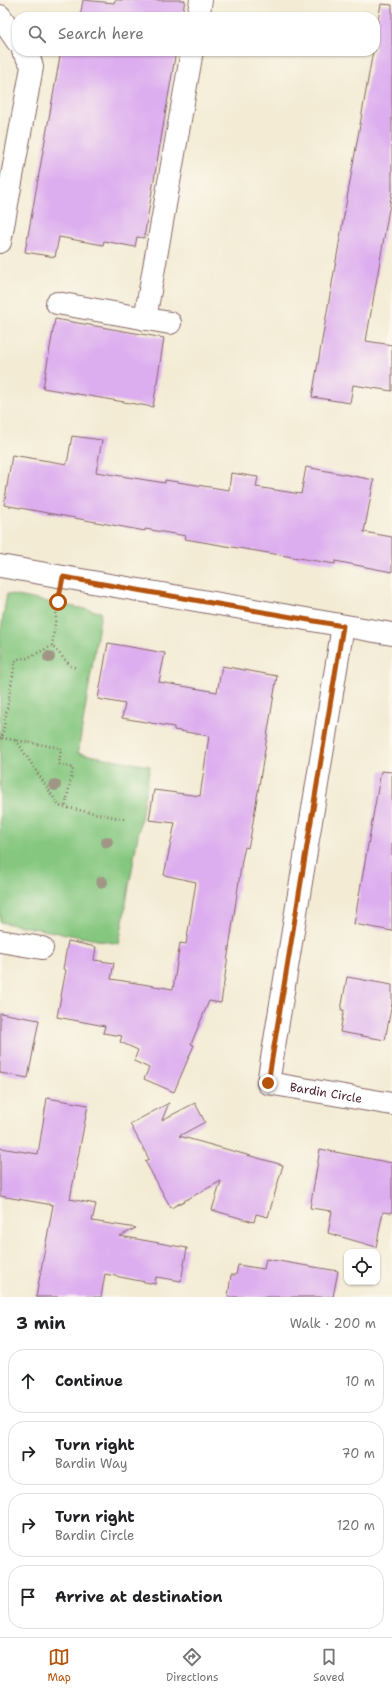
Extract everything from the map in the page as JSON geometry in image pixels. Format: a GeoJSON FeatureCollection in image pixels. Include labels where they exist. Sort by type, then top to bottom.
{"type":"FeatureCollection","features":[{"type":"Feature","properties":{"kind":"street"},"geometry":{"type":"LineString","coordinates":[[199,12],[201,0]]}},
{"type":"Feature","properties":{"kind":"street"},"geometry":{"type":"LineString","coordinates":[[0,16],[12,34]]}},
{"type":"Feature","properties":{"kind":"street"},"geometry":{"type":"LineString","coordinates":[[0,242],[32,67],[26,56]]}},
{"type":"Feature","properties":{"kind":"street"},"geometry":{"type":"LineString","coordinates":[[146,319],[191,56]]}},
{"type":"Feature","properties":{"kind":"street"},"geometry":{"type":"LineString","coordinates":[[57,303],[170,323]]}},
{"type":"Feature","properties":{"kind":"street"},"geometry":{"type":"LineString","coordinates":[[0,566],[392,634]]}},
{"type":"Feature","properties":{"kind":"street","name":"Bardin Circle"},"geometry":{"type":"LineString","coordinates":[[343,626],[268,1083],[392,1104]]}},
{"type":"Feature","properties":{"kind":"street"},"geometry":{"type":"LineString","coordinates":[[0,941],[42,948]]}},
{"type":"Feature","properties":{"kind":"path"},"geometry":{"type":"LineString","coordinates":[[52,646],[63,577]]}},
{"type":"Feature","properties":{"kind":"path"},"geometry":{"type":"LineString","coordinates":[[52,646],[71,666],[77,668]]}},
{"type":"Feature","properties":{"kind":"path"},"geometry":{"type":"LineString","coordinates":[[52,646],[27,658],[17,659],[15,662],[1,738],[61,748],[59,764],[73,768],[65,808]]}},
{"type":"Feature","properties":{"kind":"path"},"geometry":{"type":"LineString","coordinates":[[16,740],[59,806],[124,819]]}},
{"type":"Feature","properties":{"kind":"green space"},"geometry":{"type":"Polygon","coordinates":[[[7,594],[101,612],[78,753],[150,766],[119,944],[0,922],[0,635],[7,594]]]}},
{"type":"Feature","properties":{"kind":"building"},"geometry":{"type":"Polygon","coordinates":[[[83,0],[114,3],[115,0],[185,0],[183,12],[81,12],[83,0]]]}},
{"type":"Feature","properties":{"kind":"building"},"geometry":{"type":"Polygon","coordinates":[[[381,4],[392,5],[392,192],[366,341],[392,345],[392,391],[353,385],[350,403],[312,397],[372,56],[380,56],[380,12],[381,4]]]}},
{"type":"Feature","properties":{"kind":"building"},"geometry":{"type":"Polygon","coordinates":[[[60,56],[175,56],[144,238],[137,237],[135,247],[104,241],[103,245],[59,237],[55,257],[25,252],[60,56]]]}},
{"type":"Feature","properties":{"kind":"building"},"geometry":{"type":"Polygon","coordinates":[[[55,319],[164,338],[153,407],[43,388],[55,319]]]}},
{"type":"Feature","properties":{"kind":"building"},"geometry":{"type":"Polygon","coordinates":[[[72,436],[102,440],[96,472],[165,483],[165,480],[229,490],[231,473],[258,477],[256,487],[301,494],[306,467],[374,480],[364,532],[392,537],[392,572],[335,561],[335,564],[185,539],[186,536],[145,529],[145,531],[4,505],[12,455],[67,464],[72,436]]]}},
{"type":"Feature","properties":{"kind":"building"},"geometry":{"type":"Polygon","coordinates":[[[108,643],[165,653],[159,682],[217,692],[222,666],[277,676],[251,834],[248,848],[245,847],[242,860],[221,1003],[209,1001],[191,1044],[194,1045],[174,1092],[144,1079],[149,1068],[134,1061],[138,1050],[120,1042],[122,1036],[103,1033],[105,1026],[57,1017],[66,970],[63,969],[68,941],[96,947],[94,960],[114,963],[111,979],[173,989],[180,943],[186,944],[196,882],[164,875],[175,823],[149,820],[154,790],[200,796],[209,736],[174,730],[174,727],[122,718],[125,704],[98,699],[108,643]]]}},
{"type":"Feature","properties":{"kind":"building"},"geometry":{"type":"Polygon","coordinates":[[[381,771],[392,772],[392,931],[354,924],[381,771]]]}},
{"type":"Feature","properties":{"kind":"building"},"geometry":{"type":"Polygon","coordinates":[[[347,977],[392,985],[392,1003],[385,1040],[340,1032],[344,1010],[341,1010],[347,977]]]}},
{"type":"Feature","properties":{"kind":"building"},"geometry":{"type":"Polygon","coordinates":[[[0,1013],[39,1020],[28,1078],[0,1073],[0,1013]]]}},
{"type":"Feature","properties":{"kind":"building"},"geometry":{"type":"Polygon","coordinates":[[[47,1098],[88,1105],[70,1199],[96,1204],[92,1221],[136,1228],[120,1236],[187,1248],[181,1281],[156,1277],[155,1284],[105,1274],[101,1297],[36,1297],[53,1205],[0,1196],[0,1148],[38,1154],[47,1098]]]}},
{"type":"Feature","properties":{"kind":"building"},"geometry":{"type":"Polygon","coordinates":[[[169,1103],[162,1120],[195,1103],[205,1122],[179,1136],[283,1165],[268,1217],[256,1214],[254,1222],[212,1210],[221,1181],[171,1208],[145,1161],[149,1159],[130,1124],[169,1103]]]}},
{"type":"Feature","properties":{"kind":"building"},"geometry":{"type":"Polygon","coordinates":[[[320,1149],[392,1163],[392,1213],[383,1212],[376,1247],[328,1233],[332,1211],[310,1208],[320,1149]]]}},
{"type":"Feature","properties":{"kind":"building"},"geometry":{"type":"Polygon","coordinates":[[[266,1259],[338,1271],[333,1297],[228,1297],[231,1275],[236,1275],[238,1265],[264,1269],[266,1259]]]}},
{"type":"Feature","properties":{"kind":"route"},"geometry":{"type":"LineString","coordinates":[[58,602],[63,577],[343,626],[268,1083]]}}]}
